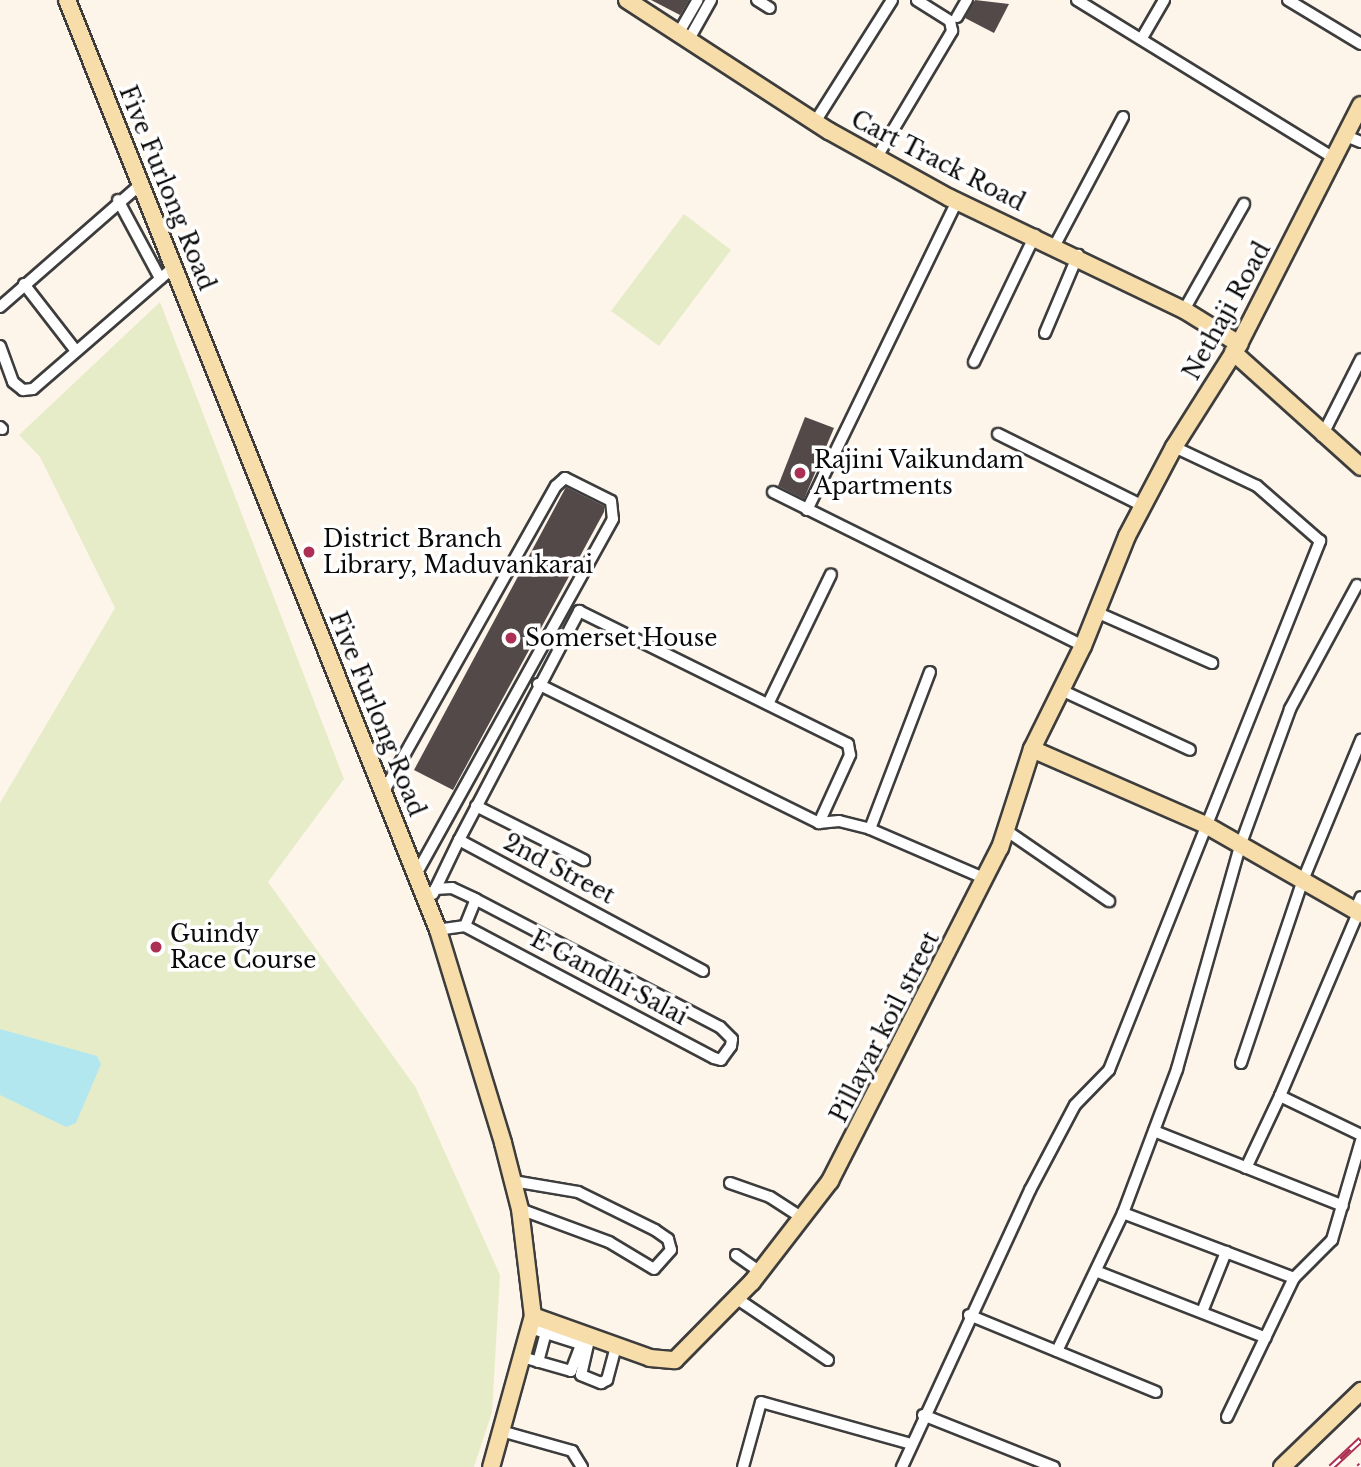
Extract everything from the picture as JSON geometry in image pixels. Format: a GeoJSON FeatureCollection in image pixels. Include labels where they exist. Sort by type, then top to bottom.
{"type":"FeatureCollection","features":[{"type":"Feature","properties":{"kind":"street","name":"Five Furlong Road"},"geometry":{"type":"LineString","coordinates":[[67,0],[438,930],[513,1181],[520,1209],[531,1322],[491,1467]]}},
{"type":"Feature","properties":{"kind":"street","name":"Cart Track Road"},"geometry":{"type":"LineString","coordinates":[[627,0],[815,122],[877,157],[957,201],[1078,255],[1184,310],[1236,348],[1322,436],[1361,467]]}},
{"type":"Feature","properties":{"kind":"street"},"geometry":{"type":"LineString","coordinates":[[683,38],[698,0]]}},
{"type":"Feature","properties":{"kind":"street"},"geometry":{"type":"LineString","coordinates":[[683,38],[711,0]]}},
{"type":"Feature","properties":{"kind":"street"},"geometry":{"type":"LineString","coordinates":[[757,0],[770,8]]}},
{"type":"Feature","properties":{"kind":"street"},"geometry":{"type":"LineString","coordinates":[[815,122],[892,0]]}},
{"type":"Feature","properties":{"kind":"street"},"geometry":{"type":"LineString","coordinates":[[877,157],[952,31],[950,21],[917,0]]}},
{"type":"Feature","properties":{"kind":"street"},"geometry":{"type":"LineString","coordinates":[[957,17],[967,0]]}},
{"type":"Feature","properties":{"kind":"street"},"geometry":{"type":"LineString","coordinates":[[1077,0],[1335,159]]}},
{"type":"Feature","properties":{"kind":"street"},"geometry":{"type":"LineString","coordinates":[[1142,38],[1164,0]]}},
{"type":"Feature","properties":{"kind":"street"},"geometry":{"type":"LineString","coordinates":[[1288,0],[1361,44]]}},
{"type":"Feature","properties":{"kind":"street","name":"Nethaji Road"},"geometry":{"type":"LineString","coordinates":[[1127,536],[1174,447],[1236,348],[1335,159],[1354,139],[1361,104]]}},
{"type":"Feature","properties":{"kind":"street"},"geometry":{"type":"LineString","coordinates":[[1055,245],[1123,117]]}},
{"type":"Feature","properties":{"kind":"street"},"geometry":{"type":"LineString","coordinates":[[0,307],[118,200],[141,184]]}},
{"type":"Feature","properties":{"kind":"street"},"geometry":{"type":"LineString","coordinates":[[118,200],[160,278]]}},
{"type":"Feature","properties":{"kind":"street"},"geometry":{"type":"LineString","coordinates":[[807,510],[957,201]]}},
{"type":"Feature","properties":{"kind":"street"},"geometry":{"type":"LineString","coordinates":[[1184,310],[1244,204]]}},
{"type":"Feature","properties":{"kind":"street"},"geometry":{"type":"LineString","coordinates":[[974,362],[1035,235]]}},
{"type":"Feature","properties":{"kind":"street"},"geometry":{"type":"LineString","coordinates":[[1045,333],[1078,255]]}},
{"type":"Feature","properties":{"kind":"street"},"geometry":{"type":"LineString","coordinates":[[0,345],[13,382],[23,390],[33,389],[174,267]]}},
{"type":"Feature","properties":{"kind":"street"},"geometry":{"type":"LineString","coordinates":[[24,284],[76,352]]}},
{"type":"Feature","properties":{"kind":"street"},"geometry":{"type":"LineString","coordinates":[[1322,436],[1361,359]]}},
{"type":"Feature","properties":{"kind":"street"},"geometry":{"type":"LineString","coordinates":[[998,434],[1143,506]]}},
{"type":"Feature","properties":{"kind":"street"},"geometry":{"type":"LineString","coordinates":[[902,1467],[969,1315],[1075,1105],[1109,1070],[1203,824],[1320,541],[1257,486],[1174,447]]}},
{"type":"Feature","properties":{"kind":"street"},"geometry":{"type":"LineString","coordinates":[[384,791],[556,486],[565,478],[611,501],[612,519],[416,874]]}},
{"type":"Feature","properties":{"kind":"street"},"geometry":{"type":"LineString","coordinates":[[773,492],[1083,646]]}},
{"type":"Feature","properties":{"kind":"street","name":"Pillayar koil street"},"geometry":{"type":"LineString","coordinates":[[531,1322],[675,1360],[760,1272],[804,1219],[891,1070],[1007,831],[1032,749],[1083,646],[1127,536]]}},
{"type":"Feature","properties":{"kind":"street"},"geometry":{"type":"LineString","coordinates":[[768,704],[831,574]]}},
{"type":"Feature","properties":{"kind":"street"},"geometry":{"type":"LineString","coordinates":[[1057,1351],[1098,1272],[1177,1069],[1240,846],[1290,709],[1357,585]]}},
{"type":"Feature","properties":{"kind":"street"},"geometry":{"type":"LineString","coordinates":[[427,906],[538,684],[579,611],[768,704],[851,749],[819,823]]}},
{"type":"Feature","properties":{"kind":"street"},"geometry":{"type":"LineString","coordinates":[[1096,612],[1212,663]]}},
{"type":"Feature","properties":{"kind":"street"},"geometry":{"type":"LineString","coordinates":[[870,829],[930,672]]}},
{"type":"Feature","properties":{"kind":"street"},"geometry":{"type":"LineString","coordinates":[[538,684],[819,823],[839,821],[870,829],[984,878]]}},
{"type":"Feature","properties":{"kind":"street"},"geometry":{"type":"LineString","coordinates":[[1061,690],[1190,750]]}},
{"type":"Feature","properties":{"kind":"street"},"geometry":{"type":"LineString","coordinates":[[1241,1063],[1303,880],[1361,740]]}},
{"type":"Feature","properties":{"kind":"street"},"geometry":{"type":"LineString","coordinates":[[1032,749],[1203,824],[1359,909],[1280,1096],[1246,1168]]}},
{"type":"Feature","properties":{"kind":"street"},"geometry":{"type":"LineString","coordinates":[[476,806],[584,860]]}},
{"type":"Feature","properties":{"kind":"street"},"geometry":{"type":"LineString","coordinates":[[1007,831],[1109,901]]}},
{"type":"Feature","properties":{"kind":"street","name":"2nd Street"},"geometry":{"type":"LineString","coordinates":[[459,840],[703,971]]}},
{"type":"Feature","properties":{"kind":"street"},"geometry":{"type":"LineString","coordinates":[[435,889],[452,888],[476,899],[465,926],[438,930]]}},
{"type":"Feature","properties":{"kind":"street","name":"E Gandhi Salai"},"geometry":{"type":"LineString","coordinates":[[465,926],[721,1060],[732,1039],[720,1027],[476,899]]}},
{"type":"Feature","properties":{"kind":"street"},"geometry":{"type":"LineString","coordinates":[[1280,1096],[1361,1135]]}},
{"type":"Feature","properties":{"kind":"street"},"geometry":{"type":"LineString","coordinates":[[1154,1131],[1343,1206]]}},
{"type":"Feature","properties":{"kind":"street"},"geometry":{"type":"LineString","coordinates":[[1227,1417],[1294,1278],[1332,1240],[1361,1141]]}},
{"type":"Feature","properties":{"kind":"street"},"geometry":{"type":"LineString","coordinates":[[513,1181],[578,1192],[655,1230],[668,1239],[671,1250],[654,1269],[609,1242],[520,1209]]}},
{"type":"Feature","properties":{"kind":"street"},"geometry":{"type":"LineString","coordinates":[[730,1183],[771,1197],[804,1219]]}},
{"type":"Feature","properties":{"kind":"street"},"geometry":{"type":"LineString","coordinates":[[1123,1213],[1294,1278]]}},
{"type":"Feature","properties":{"kind":"street"},"geometry":{"type":"LineString","coordinates":[[1202,1312],[1226,1252]]}},
{"type":"Feature","properties":{"kind":"street"},"geometry":{"type":"LineString","coordinates":[[736,1255],[760,1272]]}},
{"type":"Feature","properties":{"kind":"street"},"geometry":{"type":"LineString","coordinates":[[1098,1272],[1266,1338]]}},
{"type":"Feature","properties":{"kind":"street"},"geometry":{"type":"LineString","coordinates":[[736,1298],[828,1360]]}},
{"type":"Feature","properties":{"kind":"street"},"geometry":{"type":"LineString","coordinates":[[969,1315],[1156,1392]]}},
{"type":"Feature","properties":{"kind":"street"},"geometry":{"type":"LineString","coordinates":[[531,1322],[546,1333],[584,1338]]}},
{"type":"Feature","properties":{"kind":"street"},"geometry":{"type":"LineString","coordinates":[[538,1362],[546,1333]]}},
{"type":"Feature","properties":{"kind":"street"},"geometry":{"type":"LineString","coordinates":[[584,1338],[581,1375],[601,1383],[607,1380],[616,1346]]}},
{"type":"Feature","properties":{"kind":"street"},"geometry":{"type":"LineString","coordinates":[[522,1357],[571,1371],[584,1338]]}},
{"type":"Feature","properties":{"kind":"street"},"geometry":{"type":"LineString","coordinates":[[1282,1467],[1361,1391]]}},
{"type":"Feature","properties":{"kind":"street"},"geometry":{"type":"LineString","coordinates":[[743,1467],[761,1402],[911,1444]]}},
{"type":"Feature","properties":{"kind":"street"},"geometry":{"type":"LineString","coordinates":[[923,1415],[1054,1467]]}},
{"type":"Feature","properties":{"kind":"street"},"geometry":{"type":"LineString","coordinates":[[501,1431],[572,1451],[582,1467]]}},
{"type":"Feature","properties":{"kind":"green space"},"geometry":{"type":"Polygon","coordinates":[[[684,214],[731,250],[659,346],[611,311],[684,214]]]}},
{"type":"Feature","properties":{"kind":"green space","name":"Guindy Race Course"},"geometry":{"type":"Polygon","coordinates":[[[160,302],[344,779],[268,882],[416,1088],[500,1275],[492,1412],[474,1467],[0,1467],[0,803],[115,608],[40,457],[19,435],[160,302]]]}},
{"type":"Feature","properties":{"kind":"water"},"geometry":{"type":"Polygon","coordinates":[[[0,1029],[97,1056],[101,1064],[76,1123],[66,1127],[0,1095],[0,1029]]]}},
{"type":"Feature","properties":{"kind":"building"},"geometry":{"type":"Polygon","coordinates":[[[651,0],[689,0],[680,15],[651,0]]]}},
{"type":"Feature","properties":{"kind":"building"},"geometry":{"type":"Polygon","coordinates":[[[975,0],[1009,4],[994,33],[965,18],[975,0]]]}},
{"type":"Feature","properties":{"kind":"building"},"geometry":{"type":"Polygon","coordinates":[[[805,417],[834,428],[804,499],[778,486],[805,417]]]}},
{"type":"Feature","properties":{"kind":"building","name":"Somerset House"},"geometry":{"type":"Polygon","coordinates":[[[566,487],[604,506],[604,512],[453,790],[414,770],[566,487]]]}},
{"type":"Feature","properties":{"kind":"railway"},"geometry":{"type":"LineString","coordinates":[[1331,1467],[1361,1439]]}},
{"type":"Feature","properties":{"kind":"place","name":"Rajini Vaikundam Apartments"},"geometry":{"type":"Point","coordinates":[800,473]}},
{"type":"Feature","properties":{"kind":"place","name":"District Branch Library, Maduvankarai"},"geometry":{"type":"Point","coordinates":[309,552]}},
{"type":"Feature","properties":{"kind":"place","name":"Somerset House"},"geometry":{"type":"Point","coordinates":[511,638]}},
{"type":"Feature","properties":{"kind":"place","name":"Guindy Race Course"},"geometry":{"type":"Point","coordinates":[156,947]}}]}
